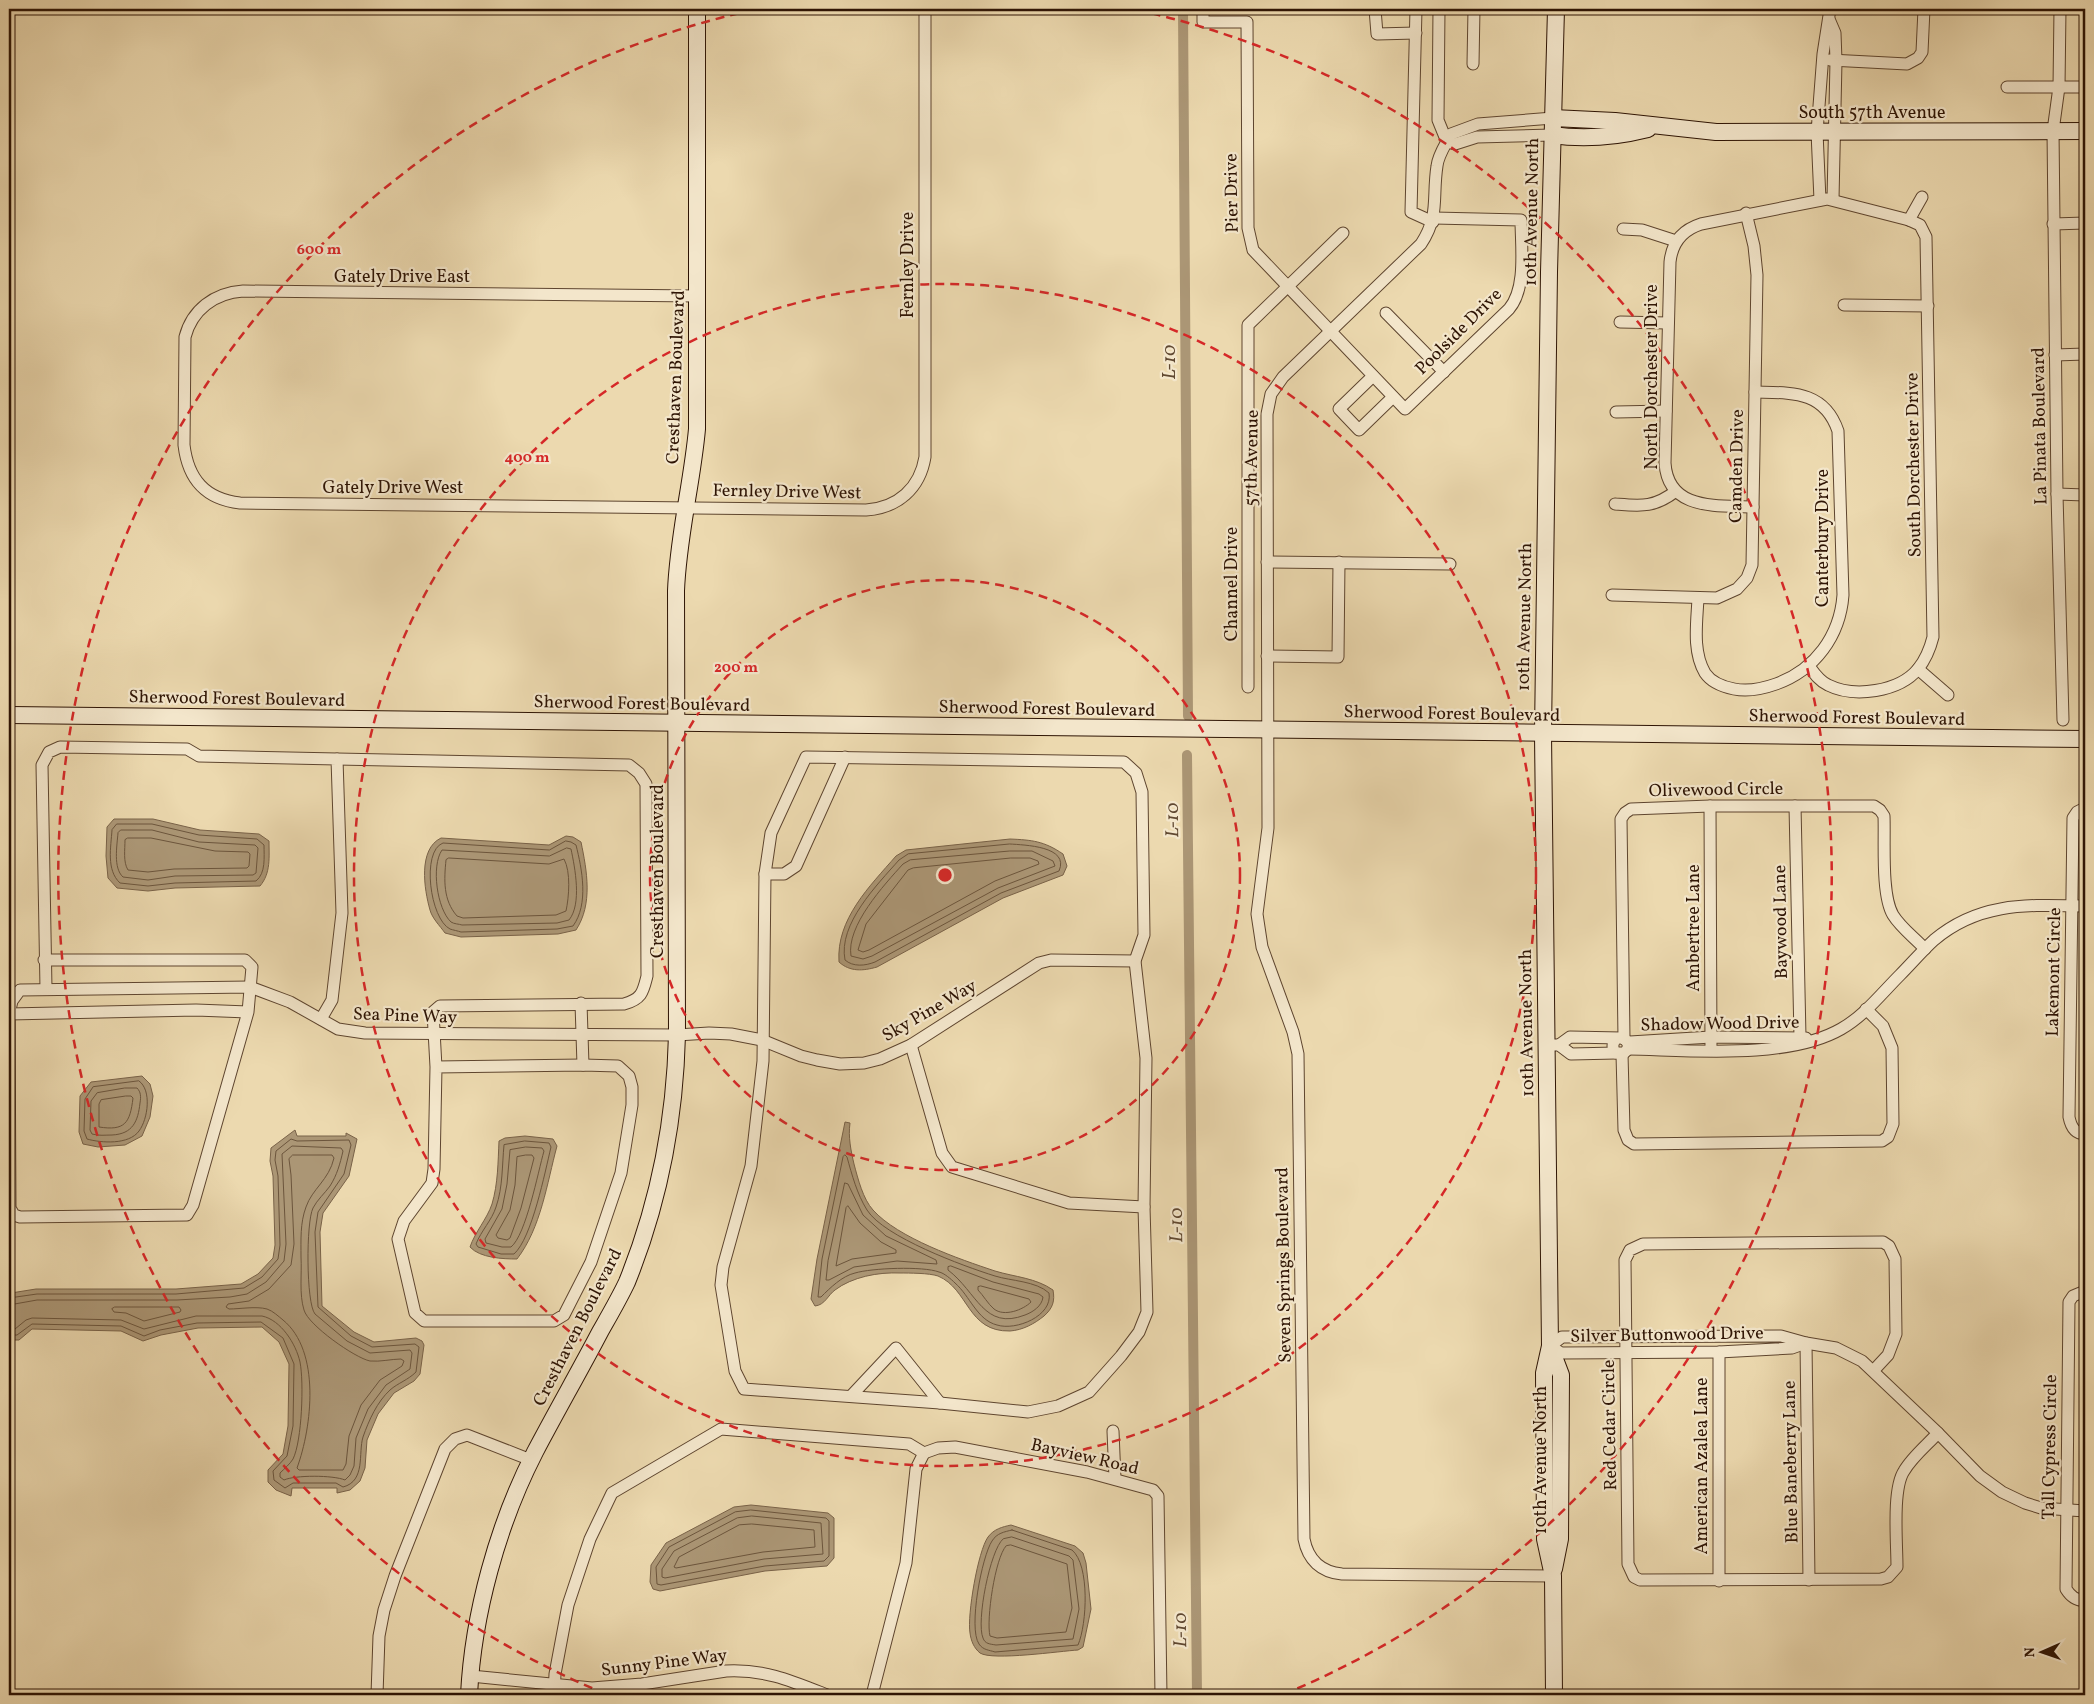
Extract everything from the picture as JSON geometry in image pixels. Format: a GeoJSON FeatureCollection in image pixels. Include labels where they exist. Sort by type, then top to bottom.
{"type":"FeatureCollection","features":[{"type":"Feature","properties":{"kind":"street","name":"Cresthaven Boulevard"},"geometry":{"type":"LineString","coordinates":[[469,1695],[477,1634],[492,1561],[507,1518],[531,1460],[626,1284],[652,1207],[667,1148],[673,1102],[677,1035],[676,581],[681,532],[694,459],[697,429],[697,9]]}},
{"type":"Feature","properties":{"kind":"street","name":"Fernley Drive"},"geometry":{"type":"LineString","coordinates":[[887,506],[911,490],[919,478],[925,457],[925,9]]}},
{"type":"Feature","properties":{"kind":"street","name":"Pier Drive"},"geometry":{"type":"LineString","coordinates":[[1203,9],[1203,22],[1247,22],[1248,236],[1258,256],[1330,332]]}},
{"type":"Feature","properties":{"kind":"street"},"geometry":{"type":"LineString","coordinates":[[1375,9],[1377,34],[1416,33]]}},
{"type":"Feature","properties":{"kind":"street","name":"Poolside Drive"},"geometry":{"type":"LineString","coordinates":[[1330,332],[1405,409],[1509,309],[1517,298],[1520,284],[1521,220],[1433,220],[1411,212],[1416,9]]}},
{"type":"Feature","properties":{"kind":"street"},"geometry":{"type":"LineString","coordinates":[[1439,9],[1438,120],[1447,142]]}},
{"type":"Feature","properties":{"kind":"street"},"geometry":{"type":"LineString","coordinates":[[1472,64],[1474,9]]}},
{"type":"Feature","properties":{"kind":"street","name":"10th Avenue North"},"geometry":{"type":"LineString","coordinates":[[1554,1695],[1552,1576],[1560,1540],[1561,1375],[1550,1346],[1552,1045],[1543,734],[1552,135],[1556,9]]}},
{"type":"Feature","properties":{"kind":"street"},"geometry":{"type":"LineString","coordinates":[[1823,59],[1907,64],[1912,62],[1922,52],[1924,9]]}},
{"type":"Feature","properties":{"kind":"street","name":"La Pinata Boulevard"},"geometry":{"type":"LineString","coordinates":[[2060,9],[2058,87],[2052,131],[2057,494],[2063,720]]}},
{"type":"Feature","properties":{"kind":"street"},"geometry":{"type":"LineString","coordinates":[[1830,14],[1836,33],[1832,198]]}},
{"type":"Feature","properties":{"kind":"street"},"geometry":{"type":"LineString","coordinates":[[1820,200],[1817,132],[1823,59],[1830,14]]}},
{"type":"Feature","properties":{"kind":"street"},"geometry":{"type":"LineString","coordinates":[[2007,87],[2085,87]]}},
{"type":"Feature","properties":{"kind":"street","name":"South 57th Avenue"},"geometry":{"type":"LineString","coordinates":[[1489,122],[1553,118],[1615,121],[1716,132],[2085,131]]}},
{"type":"Feature","properties":{"kind":"street","name":"57th Avenue"},"geometry":{"type":"LineString","coordinates":[[1268,731],[1267,414],[1269,400],[1278,382],[1420,244],[1433,220],[1437,164],[1451,134],[1472,125],[1489,122]]}},
{"type":"Feature","properties":{"kind":"street","name":"South 57th Avenue"},"geometry":{"type":"LineString","coordinates":[[1447,142],[1455,144],[1470,138],[1489,136],[1552,135],[1578,139],[1614,136],[1659,126]]}},
{"type":"Feature","properties":{"kind":"street"},"geometry":{"type":"LineString","coordinates":[[1623,229],[1642,230],[1676,241],[1682,234],[1694,226],[1746,213],[1832,198],[1910,220],[1922,197]]}},
{"type":"Feature","properties":{"kind":"street","name":"Camden Drive"},"geometry":{"type":"LineString","coordinates":[[1612,595],[1698,598],[1724,596],[1737,589],[1747,578],[1752,565],[1758,276],[1754,246],[1746,213]]}},
{"type":"Feature","properties":{"kind":"street","name":"South Dorchester Drive"},"geometry":{"type":"LineString","coordinates":[[1809,666],[1818,678],[1828,685],[1856,691],[1870,691],[1891,686],[1904,680],[1918,669],[1929,652],[1933,637],[1926,237],[1920,225],[1910,220]]}},
{"type":"Feature","properties":{"kind":"street"},"geometry":{"type":"LineString","coordinates":[[2053,224],[2085,223]]}},
{"type":"Feature","properties":{"kind":"street","name":"Channel Drive"},"geometry":{"type":"LineString","coordinates":[[1248,687],[1248,325],[1343,233]]}},
{"type":"Feature","properties":{"kind":"street","name":"North Dorchester Drive"},"geometry":{"type":"LineString","coordinates":[[1676,241],[1670,262],[1665,470],[1670,483],[1676,491],[1682,497],[1695,503],[1753,507]]}},
{"type":"Feature","properties":{"kind":"street","name":"Gately Drive East"},"geometry":{"type":"LineString","coordinates":[[184,394],[185,338],[190,324],[203,306],[215,298],[228,293],[697,296]]}},
{"type":"Feature","properties":{"kind":"street"},"geometry":{"type":"LineString","coordinates":[[1844,305],[1928,306]]}},
{"type":"Feature","properties":{"kind":"street"},"geometry":{"type":"LineString","coordinates":[[1386,313],[1444,372]]}},
{"type":"Feature","properties":{"kind":"street"},"geometry":{"type":"LineString","coordinates":[[1620,322],[1668,323]]}},
{"type":"Feature","properties":{"kind":"street"},"geometry":{"type":"LineString","coordinates":[[2055,355],[2085,354]]}},
{"type":"Feature","properties":{"kind":"street"},"geometry":{"type":"LineString","coordinates":[[1373,376],[1339,409],[1359,430],[1393,397]]}},
{"type":"Feature","properties":{"kind":"street","name":"Canterbury Drive"},"geometry":{"type":"LineString","coordinates":[[1698,598],[1697,648],[1708,678],[1729,688],[1752,690],[1782,682],[1809,666],[1827,645],[1834,632],[1842,604],[1838,431],[1827,410],[1807,396],[1793,393],[1755,392]]}},
{"type":"Feature","properties":{"kind":"street","name":"Gately Drive West"},"geometry":{"type":"LineString","coordinates":[[184,394],[184,445],[188,466],[195,479],[207,491],[226,501],[240,503],[685,508]]}},
{"type":"Feature","properties":{"kind":"street"},"geometry":{"type":"LineString","coordinates":[[1616,412],[1666,411]]}},
{"type":"Feature","properties":{"kind":"street"},"geometry":{"type":"LineString","coordinates":[[1615,504],[1641,506],[1655,504],[1676,491]]}},
{"type":"Feature","properties":{"kind":"street"},"geometry":{"type":"LineString","coordinates":[[2057,494],[2085,494]]}},
{"type":"Feature","properties":{"kind":"street","name":"Fernley Drive West"},"geometry":{"type":"LineString","coordinates":[[685,508],[866,510],[887,506]]}},
{"type":"Feature","properties":{"kind":"street"},"geometry":{"type":"LineString","coordinates":[[1267,562],[1450,564]]}},
{"type":"Feature","properties":{"kind":"street"},"geometry":{"type":"LineString","coordinates":[[1267,656],[1338,657],[1339,562]]}},
{"type":"Feature","properties":{"kind":"street"},"geometry":{"type":"LineString","coordinates":[[1918,669],[1948,695]]}},
{"type":"Feature","properties":{"kind":"street","name":"Sherwood Forest Boulevard"},"geometry":{"type":"LineString","coordinates":[[9,715],[2085,739]]}},
{"type":"Feature","properties":{"kind":"street","name":"Seven Springs Boulevard"},"geometry":{"type":"LineString","coordinates":[[1268,731],[1267,845],[1257,914],[1262,947],[1293,1032],[1298,1054],[1305,1546],[1316,1564],[1334,1573],[1552,1576]]}},
{"type":"Feature","properties":{"kind":"street"},"geometry":{"type":"LineString","coordinates":[[46,989],[42,765],[49,752],[60,747],[187,749],[199,756],[629,765],[639,773],[646,784],[646,976],[642,993],[634,1001],[624,1004],[440,1006],[434,1012],[436,1066],[434,1169],[432,1183],[404,1221],[398,1239],[415,1313],[424,1321],[554,1321],[564,1315],[591,1262],[621,1173],[632,1105],[632,1087],[629,1076],[618,1066],[436,1066]]}},
{"type":"Feature","properties":{"kind":"street"},"geometry":{"type":"LineString","coordinates":[[806,757],[1124,762],[1136,773],[1142,792],[1144,935],[1135,961],[1146,1058],[1144,1207],[1146,1312],[1139,1332],[1121,1356],[1089,1392],[1058,1406],[1028,1412],[940,1403],[744,1389],[734,1371],[721,1285],[723,1267],[751,1166],[763,1061],[765,874],[771,834],[806,757]]}},
{"type":"Feature","properties":{"kind":"street"},"geometry":{"type":"LineString","coordinates":[[765,874],[784,874],[796,866],[845,757]]}},
{"type":"Feature","properties":{"kind":"street"},"geometry":{"type":"LineString","coordinates":[[321,1019],[332,1000],[342,913],[337,759]]}},
{"type":"Feature","properties":{"kind":"street","name":"Ambertree Lane"},"geometry":{"type":"LineString","coordinates":[[1710,806],[1712,1050]]}},
{"type":"Feature","properties":{"kind":"street","name":"Baywood Lane"},"geometry":{"type":"LineString","coordinates":[[1795,806],[1800,1037]]}},
{"type":"Feature","properties":{"kind":"street","name":"Olivewood Circle"},"geometry":{"type":"LineString","coordinates":[[1866,1009],[1883,1026],[1892,1048],[1893,1124],[1892,1131],[1882,1141],[1634,1144],[1628,1140],[1624,1130],[1622,1046],[1621,819],[1630,809],[1638,807],[1874,806],[1884,816],[1886,891],[1889,906],[1896,920],[1925,949]]}},
{"type":"Feature","properties":{"kind":"street","name":"Lakemont Circle"},"geometry":{"type":"LineString","coordinates":[[2085,808],[2077,812],[2073,818],[2069,1117],[2074,1130],[2080,1134],[2085,1134]]}},
{"type":"Feature","properties":{"kind":"street","name":"Shadow Wood Drive"},"geometry":{"type":"LineString","coordinates":[[1622,1046],[1712,1050],[1797,1045],[1841,1029],[1866,1009],[1925,949],[1958,924],[1996,909],[2016,906],[2085,906]]}},
{"type":"Feature","properties":{"kind":"street"},"geometry":{"type":"LineString","coordinates":[[44,960],[245,960],[252,967],[248,1012],[193,1205],[187,1215],[20,1217],[14,1215],[10,1208],[10,1014],[196,1010],[248,1012]]}},
{"type":"Feature","properties":{"kind":"street","name":"Sky Pine Way"},"geometry":{"type":"LineString","coordinates":[[677,1035],[709,1032],[732,1034],[762,1040],[809,1058],[856,1064],[880,1059],[912,1045],[1039,963],[1051,960],[1135,961]]}},
{"type":"Feature","properties":{"kind":"street","name":"Sea Pine Way"},"geometry":{"type":"LineString","coordinates":[[10,1014],[12,1001],[20,990],[250,987],[274,994],[338,1029],[365,1033],[434,1035],[677,1035]]}},
{"type":"Feature","properties":{"kind":"street"},"geometry":{"type":"LineString","coordinates":[[581,1004],[582,1065]]}},
{"type":"Feature","properties":{"kind":"street"},"geometry":{"type":"LineString","coordinates":[[1552,1045],[1570,1037],[1622,1046]]}},
{"type":"Feature","properties":{"kind":"street","name":"Shadow Wood Drive"},"geometry":{"type":"LineString","coordinates":[[1552,1045],[1571,1054],[1622,1046],[1711,1037],[1800,1037],[1812,1040]]}},
{"type":"Feature","properties":{"kind":"street"},"geometry":{"type":"LineString","coordinates":[[912,1045],[942,1153],[952,1167],[1069,1204],[1144,1207]]}},
{"type":"Feature","properties":{"kind":"street","name":"Red Cedar Circle"},"geometry":{"type":"LineString","coordinates":[[1874,1370],[1888,1355],[1896,1334],[1895,1259],[1889,1246],[1883,1242],[1643,1244],[1630,1250],[1625,1260],[1628,1564],[1630,1571],[1640,1580],[1881,1579],[1894,1573],[1897,1567],[1900,1478],[1907,1466],[1938,1433]]}},
{"type":"Feature","properties":{"kind":"street","name":"Tall Cypress Circle"},"geometry":{"type":"LineString","coordinates":[[2085,1291],[2073,1296],[2069,1302],[2066,1511],[2066,1589],[2070,1596],[2076,1600],[2085,1601]]}},
{"type":"Feature","properties":{"kind":"street","name":"Silver Buttonwood Drive"},"geometry":{"type":"LineString","coordinates":[[1806,1343],[1792,1348],[1719,1352],[1561,1353],[1550,1346],[1562,1337],[1781,1336],[1806,1343],[1836,1348],[1850,1353],[1874,1370],[1980,1476],[2002,1492],[2040,1508],[2085,1511]]}},
{"type":"Feature","properties":{"kind":"street","name":"Blue Baneberry Lane"},"geometry":{"type":"LineString","coordinates":[[1806,1343],[1809,1580]]}},
{"type":"Feature","properties":{"kind":"street"},"geometry":{"type":"LineString","coordinates":[[852,1396],[896,1348],[940,1403]]}},
{"type":"Feature","properties":{"kind":"street","name":"American Azalea Lane"},"geometry":{"type":"LineString","coordinates":[[1719,1352],[1719,1581]]}},
{"type":"Feature","properties":{"kind":"street"},"geometry":{"type":"LineString","coordinates":[[554,1689],[568,1606],[590,1539],[612,1493],[721,1429],[909,1444],[924,1453],[916,1468],[906,1563],[872,1695]]}},
{"type":"Feature","properties":{"kind":"street"},"geometry":{"type":"LineString","coordinates":[[1113,1431],[1115,1478]]}},
{"type":"Feature","properties":{"kind":"street"},"geometry":{"type":"LineString","coordinates":[[377,1695],[380,1636],[384,1610],[395,1576],[445,1449],[456,1439],[467,1435],[531,1460]]}},
{"type":"Feature","properties":{"kind":"street","name":"Bayview Road"},"geometry":{"type":"LineString","coordinates":[[924,1453],[938,1448],[955,1447],[1115,1478],[1153,1490],[1158,1496],[1161,1695]]}},
{"type":"Feature","properties":{"kind":"street","name":"Sunny Pine Way"},"geometry":{"type":"LineString","coordinates":[[471,1676],[554,1689],[621,1686],[742,1670],[777,1675],[827,1695]]}},
{"type":"Feature","properties":{"kind":"water"},"geometry":{"type":"Polygon","coordinates":[[[114,819],[153,819],[200,830],[259,834],[269,841],[269,865],[266,876],[260,886],[175,888],[148,891],[117,888],[108,878],[106,856],[107,827],[114,819]]]}},
{"type":"Feature","properties":{"kind":"water"},"geometry":{"type":"Polygon","coordinates":[[[566,836],[573,837],[581,842],[587,876],[585,909],[576,930],[558,934],[461,937],[445,933],[432,916],[426,891],[426,860],[434,843],[441,838],[549,845],[566,836]]]}},
{"type":"Feature","properties":{"kind":"water"},"geometry":{"type":"Polygon","coordinates":[[[1010,839],[1038,842],[1050,846],[1063,854],[1067,866],[1063,875],[1003,898],[877,967],[857,970],[848,968],[839,962],[843,932],[849,917],[866,891],[896,856],[906,850],[1010,839]]]}},
{"type":"Feature","properties":{"kind":"water"},"geometry":{"type":"Polygon","coordinates":[[[142,1076],[150,1084],[153,1096],[150,1117],[142,1136],[125,1145],[98,1147],[83,1144],[79,1132],[80,1096],[91,1082],[142,1076]]]}},
{"type":"Feature","properties":{"kind":"water"},"geometry":{"type":"Polygon","coordinates":[[[845,1122],[850,1123],[851,1149],[859,1182],[866,1200],[873,1210],[898,1230],[947,1254],[995,1271],[1032,1280],[1053,1290],[1053,1304],[1047,1313],[1024,1328],[1010,1331],[996,1329],[985,1325],[976,1317],[948,1282],[938,1276],[914,1273],[883,1273],[857,1279],[842,1285],[821,1304],[815,1306],[811,1299],[817,1259],[845,1122]]]}},
{"type":"Feature","properties":{"kind":"water"},"geometry":{"type":"Polygon","coordinates":[[[295,1130],[297,1136],[346,1136],[346,1133],[357,1139],[349,1176],[323,1213],[320,1232],[322,1306],[354,1332],[374,1342],[416,1338],[422,1341],[424,1345],[420,1374],[414,1381],[394,1393],[378,1414],[367,1440],[365,1468],[360,1481],[350,1490],[337,1493],[337,1488],[292,1488],[291,1496],[276,1490],[268,1482],[268,1470],[283,1454],[288,1426],[289,1364],[279,1342],[262,1327],[198,1328],[161,1335],[143,1341],[121,1331],[32,1329],[19,1340],[11,1340],[11,1293],[36,1289],[176,1289],[241,1284],[258,1274],[273,1258],[275,1245],[273,1176],[270,1161],[271,1148],[295,1130]]]}},
{"type":"Feature","properties":{"kind":"water"},"geometry":{"type":"Polygon","coordinates":[[[525,1136],[553,1139],[557,1146],[538,1219],[525,1247],[517,1259],[480,1254],[470,1247],[492,1204],[497,1181],[499,1141],[505,1138],[525,1136]]]}},
{"type":"Feature","properties":{"kind":"water"},"geometry":{"type":"Polygon","coordinates":[[[751,1505],[828,1513],[834,1518],[834,1558],[827,1566],[765,1571],[660,1591],[653,1589],[650,1582],[651,1565],[666,1543],[734,1507],[751,1505]]]}},
{"type":"Feature","properties":{"kind":"water"},"geometry":{"type":"Polygon","coordinates":[[[1011,1525],[1075,1546],[1083,1553],[1086,1563],[1091,1609],[1083,1647],[1078,1650],[998,1656],[980,1653],[973,1644],[970,1633],[970,1612],[974,1584],[984,1544],[990,1534],[1011,1525]]]}},
{"type":"Feature","properties":{"kind":"waterway","name":"L-10"},"geometry":{"type":"LineString","coordinates":[[1183,9],[1188,716]]}},
{"type":"Feature","properties":{"kind":"waterway","name":"L-10"},"geometry":{"type":"LineString","coordinates":[[1187,755],[1197,1695]]}}]}
